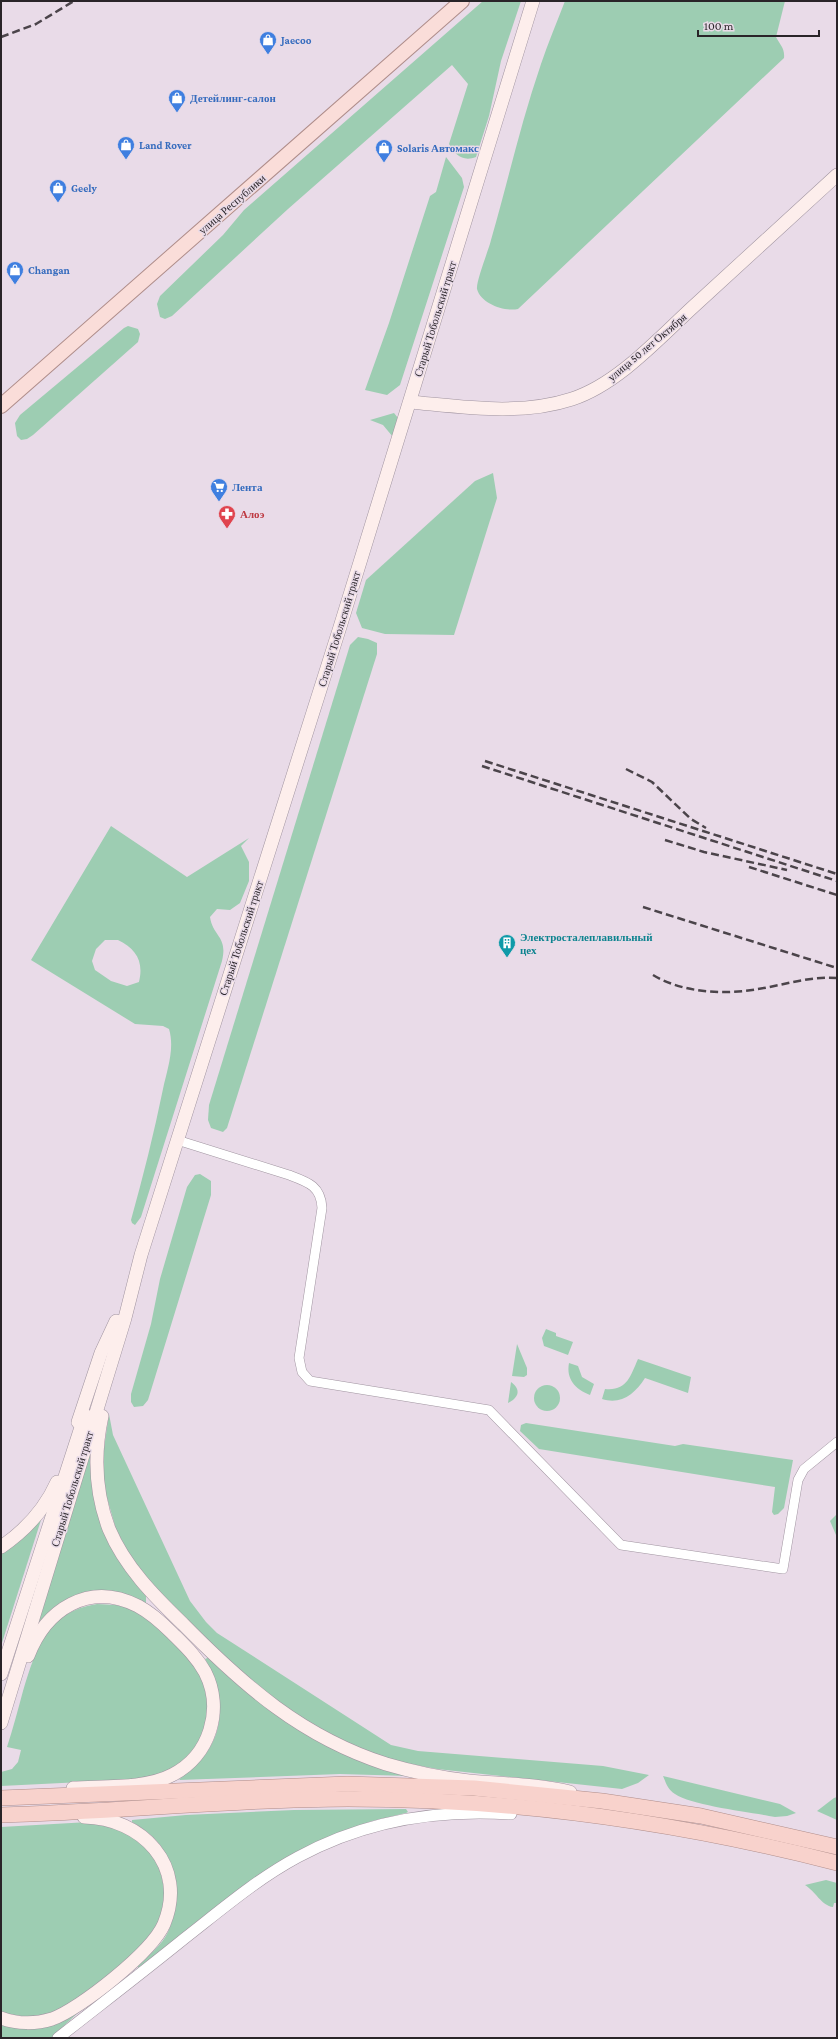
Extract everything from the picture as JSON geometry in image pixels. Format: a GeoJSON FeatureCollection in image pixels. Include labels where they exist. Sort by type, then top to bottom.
{"type":"FeatureCollection","features":[{"type":"Feature","properties":{"kind":"highway"},"geometry":{"type":"LineString","coordinates":[[1,1798],[347,1784],[474,1788],[602,1801],[701,1816],[837,1847]]}},
{"type":"Feature","properties":{"kind":"highway"},"geometry":{"type":"LineString","coordinates":[[1,1815],[208,1804],[347,1799],[475,1804],[604,1817],[722,1837],[837,1863]]}},
{"type":"Feature","properties":{"kind":"main road","name":"улица Республики"},"geometry":{"type":"LineString","coordinates":[[1,406],[462,1]]}},
{"type":"Feature","properties":{"kind":"main road","name":"Старый Тобольский тракт"},"geometry":{"type":"LineString","coordinates":[[1,1674],[141,1255],[410,402],[533,1]]}},
{"type":"Feature","properties":{"kind":"main road","name":"улица 50 лет Октября"},"geometry":{"type":"LineString","coordinates":[[410,402],[487,408],[522,408],[566,401],[590,391],[610,379],[646,350],[837,175]]}},
{"type":"Feature","properties":{"kind":"main road","name":"Старый Тобольский тракт"},"geometry":{"type":"LineString","coordinates":[[1,1724],[120,1320]]}},
{"type":"Feature","properties":{"kind":"main road"},"geometry":{"type":"LineString","coordinates":[[1,1546],[30,1523],[52,1492],[69,1450],[101,1353],[120,1320]]}},
{"type":"Feature","properties":{"kind":"main road"},"geometry":{"type":"LineString","coordinates":[[120,1320],[117,1360],[100,1425],[97,1456],[98,1486],[108,1523],[119,1548],[144,1584],[222,1664],[263,1700],[298,1724],[338,1746],[389,1765],[435,1776],[552,1788],[602,1801]]}},
{"type":"Feature","properties":{"kind":"main road"},"geometry":{"type":"LineString","coordinates":[[1,1724],[29,1653],[41,1629],[57,1612],[71,1604],[87,1599],[119,1599],[140,1607],[151,1615],[193,1654],[205,1673],[212,1692],[213,1721],[207,1741],[194,1759],[172,1775],[142,1783],[40,1791],[22,1797]]}},
{"type":"Feature","properties":{"kind":"main road"},"geometry":{"type":"LineString","coordinates":[[1,2018],[25,2023],[42,2021],[62,2014],[79,2004],[135,1961],[152,1944],[164,1925],[170,1898],[168,1876],[163,1862],[151,1843],[132,1829],[111,1820],[100,1818],[41,1818],[16,1815]]}},
{"type":"Feature","properties":{"kind":"street"},"geometry":{"type":"LineString","coordinates":[[177,1140],[302,1180],[318,1192],[322,1199],[322,1208],[299,1358],[302,1372],[310,1381],[489,1410],[621,1545],[783,1569],[798,1480],[804,1469],[837,1442]]}},
{"type":"Feature","properties":{"kind":"street"},"geometry":{"type":"LineString","coordinates":[[58,2038],[253,1886],[297,1858],[334,1840],[382,1824],[440,1813],[475,1812],[554,1818],[604,1817]]}},
{"type":"Feature","properties":{"kind":"green space"},"geometry":{"type":"Polygon","coordinates":[[[483,1],[521,1],[501,61],[489,116],[476,157],[467,159],[463,158],[454,151],[449,144],[468,84],[452,65],[288,209],[172,316],[165,319],[160,317],[157,304],[160,296],[223,235],[244,210],[483,1]]]}},
{"type":"Feature","properties":{"kind":"green space"},"geometry":{"type":"Polygon","coordinates":[[[565,1],[785,1],[776,37],[783,49],[784,58],[518,309],[513,310],[500,308],[483,299],[479,294],[477,285],[490,244],[534,86],[565,1]]]}},
{"type":"Feature","properties":{"kind":"green space"},"geometry":{"type":"Polygon","coordinates":[[[446,157],[462,178],[464,187],[400,385],[387,395],[365,390],[389,323],[430,196],[436,192],[446,157]]]}},
{"type":"Feature","properties":{"kind":"green space"},"geometry":{"type":"Polygon","coordinates":[[[128,326],[138,329],[140,334],[138,342],[33,435],[27,439],[21,440],[17,436],[15,423],[20,415],[128,326]]]}},
{"type":"Feature","properties":{"kind":"green space"},"geometry":{"type":"Polygon","coordinates":[[[394,413],[398,418],[393,437],[383,425],[370,420],[394,413]]]}},
{"type":"Feature","properties":{"kind":"green space"},"geometry":{"type":"Polygon","coordinates":[[[493,473],[497,498],[454,635],[385,634],[362,628],[356,613],[366,580],[475,481],[493,473]]]}},
{"type":"Feature","properties":{"kind":"green space"},"geometry":{"type":"Polygon","coordinates":[[[358,637],[377,643],[377,654],[227,1128],[223,1132],[211,1128],[208,1120],[209,1105],[350,645],[358,637]]]}},
{"type":"Feature","properties":{"kind":"green space"},"geometry":{"type":"Polygon","coordinates":[[[111,826],[187,877],[249,838],[241,846],[249,862],[249,881],[240,903],[230,910],[217,909],[210,917],[214,929],[222,941],[222,961],[141,1217],[135,1225],[131,1220],[156,1122],[170,1059],[171,1037],[169,1029],[163,1026],[135,1024],[31,960],[111,826]],[[105,940],[96,949],[92,961],[95,970],[111,981],[127,986],[139,982],[140,968],[137,956],[130,947],[118,940],[105,940]]]}},
{"type":"Feature","properties":{"kind":"green space"},"geometry":{"type":"Polygon","coordinates":[[[200,1174],[211,1181],[211,1195],[148,1400],[143,1406],[134,1407],[131,1402],[131,1394],[151,1324],[160,1279],[187,1187],[195,1175],[200,1174]]]}},
{"type":"Feature","properties":{"kind":"green space"},"geometry":{"type":"Polygon","coordinates":[[[546,1329],[556,1333],[556,1336],[573,1342],[568,1355],[544,1346],[542,1338],[546,1329]]]}},
{"type":"Feature","properties":{"kind":"green space"},"geometry":{"type":"Polygon","coordinates":[[[517,1344],[527,1368],[527,1375],[524,1377],[512,1376],[517,1344]]]}},
{"type":"Feature","properties":{"kind":"green space"},"geometry":{"type":"Polygon","coordinates":[[[638,1359],[691,1377],[688,1393],[645,1378],[637,1389],[627,1397],[615,1400],[602,1399],[605,1389],[618,1388],[627,1382],[638,1359]]]}},
{"type":"Feature","properties":{"kind":"green space"},"geometry":{"type":"Polygon","coordinates":[[[569,1363],[578,1366],[582,1377],[594,1384],[590,1395],[580,1390],[570,1379],[568,1369],[569,1363]]]}},
{"type":"Feature","properties":{"kind":"green space"},"geometry":{"type":"Polygon","coordinates":[[[511,1382],[518,1391],[514,1399],[508,1403],[511,1382]]]}},
{"type":"Feature","properties":{"kind":"green space"},"geometry":{"type":"Polygon","coordinates":[[[547,1385],[557,1388],[560,1398],[557,1408],[547,1411],[537,1408],[534,1398],[537,1388],[547,1385]]]}},
{"type":"Feature","properties":{"kind":"green space"},"geometry":{"type":"Polygon","coordinates":[[[109,1414],[113,1435],[190,1601],[206,1622],[217,1633],[391,1745],[418,1751],[603,1766],[649,1775],[638,1783],[622,1789],[437,1769],[385,1759],[321,1732],[252,1683],[160,1594],[130,1556],[116,1529],[105,1491],[102,1462],[109,1414]]]}},
{"type":"Feature","properties":{"kind":"green space"},"geometry":{"type":"Polygon","coordinates":[[[526,1423],[675,1446],[683,1444],[793,1460],[784,1508],[778,1514],[774,1515],[772,1512],[775,1487],[539,1449],[520,1431],[521,1425],[526,1423]]]}},
{"type":"Feature","properties":{"kind":"green space"},"geometry":{"type":"Polygon","coordinates":[[[93,1442],[96,1492],[146,1594],[146,1604],[67,1600],[50,1611],[36,1625],[93,1442]]]}},
{"type":"Feature","properties":{"kind":"green space"},"geometry":{"type":"Polygon","coordinates":[[[837,1514],[837,1535],[836,1535],[830,1521],[837,1514]]]}},
{"type":"Feature","properties":{"kind":"green space"},"geometry":{"type":"Polygon","coordinates":[[[41,1520],[1,1646],[1,1552],[41,1520]]]}},
{"type":"Feature","properties":{"kind":"green space"},"geometry":{"type":"Polygon","coordinates":[[[97,1604],[116,1605],[132,1609],[156,1626],[189,1659],[201,1677],[207,1693],[207,1721],[198,1746],[173,1770],[143,1779],[1,1786],[1,1772],[12,1769],[18,1762],[21,1750],[7,1747],[28,1675],[39,1646],[55,1623],[67,1614],[80,1608],[97,1604]]]}},
{"type":"Feature","properties":{"kind":"green space"},"geometry":{"type":"Polygon","coordinates":[[[210,1657],[246,1691],[409,1776],[340,1774],[179,1780],[199,1763],[209,1748],[219,1724],[220,1711],[216,1684],[205,1659],[210,1657]]]}},
{"type":"Feature","properties":{"kind":"green space"},"geometry":{"type":"Polygon","coordinates":[[[663,1776],[780,1804],[796,1813],[787,1816],[775,1817],[695,1802],[683,1798],[673,1792],[663,1776]]]}},
{"type":"Feature","properties":{"kind":"green space"},"geometry":{"type":"Polygon","coordinates":[[[837,1797],[837,1820],[817,1811],[834,1798],[837,1797]]]}},
{"type":"Feature","properties":{"kind":"green space"},"geometry":{"type":"Polygon","coordinates":[[[406,1809],[408,1812],[406,1813],[372,1821],[333,1835],[139,1968],[137,1966],[158,1946],[168,1932],[174,1912],[175,1901],[173,1878],[167,1857],[153,1837],[132,1822],[132,1820],[186,1815],[294,1810],[406,1809]]]}},
{"type":"Feature","properties":{"kind":"green space"},"geometry":{"type":"Polygon","coordinates":[[[89,1822],[113,1825],[126,1834],[137,1839],[144,1845],[158,1865],[164,1887],[163,1909],[160,1919],[155,1929],[134,1953],[103,1981],[69,2004],[53,2012],[35,2017],[1,2012],[1,1827],[89,1822]]]}},
{"type":"Feature","properties":{"kind":"green space"},"geometry":{"type":"Polygon","coordinates":[[[826,1880],[837,1883],[837,1903],[834,1903],[833,1907],[825,1904],[805,1885],[826,1880]]]}},
{"type":"Feature","properties":{"kind":"green space"},"geometry":{"type":"Polygon","coordinates":[[[83,2008],[51,2038],[1,2038],[1,2024],[83,2008]]]}},
{"type":"Feature","properties":{"kind":"railway"},"geometry":{"type":"LineString","coordinates":[[1,37],[36,24],[74,1]]}},
{"type":"Feature","properties":{"kind":"railway"},"geometry":{"type":"LineString","coordinates":[[485,761],[837,874]]}},
{"type":"Feature","properties":{"kind":"railway"},"geometry":{"type":"LineString","coordinates":[[482,766],[837,881]]}},
{"type":"Feature","properties":{"kind":"railway"},"geometry":{"type":"LineString","coordinates":[[626,769],[652,782],[691,819],[706,828]]}},
{"type":"Feature","properties":{"kind":"railway"},"geometry":{"type":"LineString","coordinates":[[665,840],[704,852],[787,870]]}},
{"type":"Feature","properties":{"kind":"railway"},"geometry":{"type":"LineString","coordinates":[[749,867],[837,895]]}},
{"type":"Feature","properties":{"kind":"railway"},"geometry":{"type":"LineString","coordinates":[[643,907],[837,968]]}},
{"type":"Feature","properties":{"kind":"railway"},"geometry":{"type":"LineString","coordinates":[[653,975],[677,986],[718,992],[745,991],[817,978],[837,978]]}},
{"type":"Feature","properties":{"kind":"place","name":"Jaecoo"},"geometry":{"type":"Point","coordinates":[268,55]}},
{"type":"Feature","properties":{"kind":"place","name":"Детейлинг-салон"},"geometry":{"type":"Point","coordinates":[177,113]}},
{"type":"Feature","properties":{"kind":"place","name":"Land Rover"},"geometry":{"type":"Point","coordinates":[126,160]}},
{"type":"Feature","properties":{"kind":"place","name":"Solaris Автомакс"},"geometry":{"type":"Point","coordinates":[384,163]}},
{"type":"Feature","properties":{"kind":"place","name":"Geely"},"geometry":{"type":"Point","coordinates":[58,203]}},
{"type":"Feature","properties":{"kind":"place","name":"Changan"},"geometry":{"type":"Point","coordinates":[15,285]}},
{"type":"Feature","properties":{"kind":"place","name":"Лента"},"geometry":{"type":"Point","coordinates":[219,502]}},
{"type":"Feature","properties":{"kind":"place","name":"Алоэ"},"geometry":{"type":"Point","coordinates":[227,529]}},
{"type":"Feature","properties":{"kind":"place","name":"Электросталеплавильный цех"},"geometry":{"type":"Point","coordinates":[507,958]}}]}
